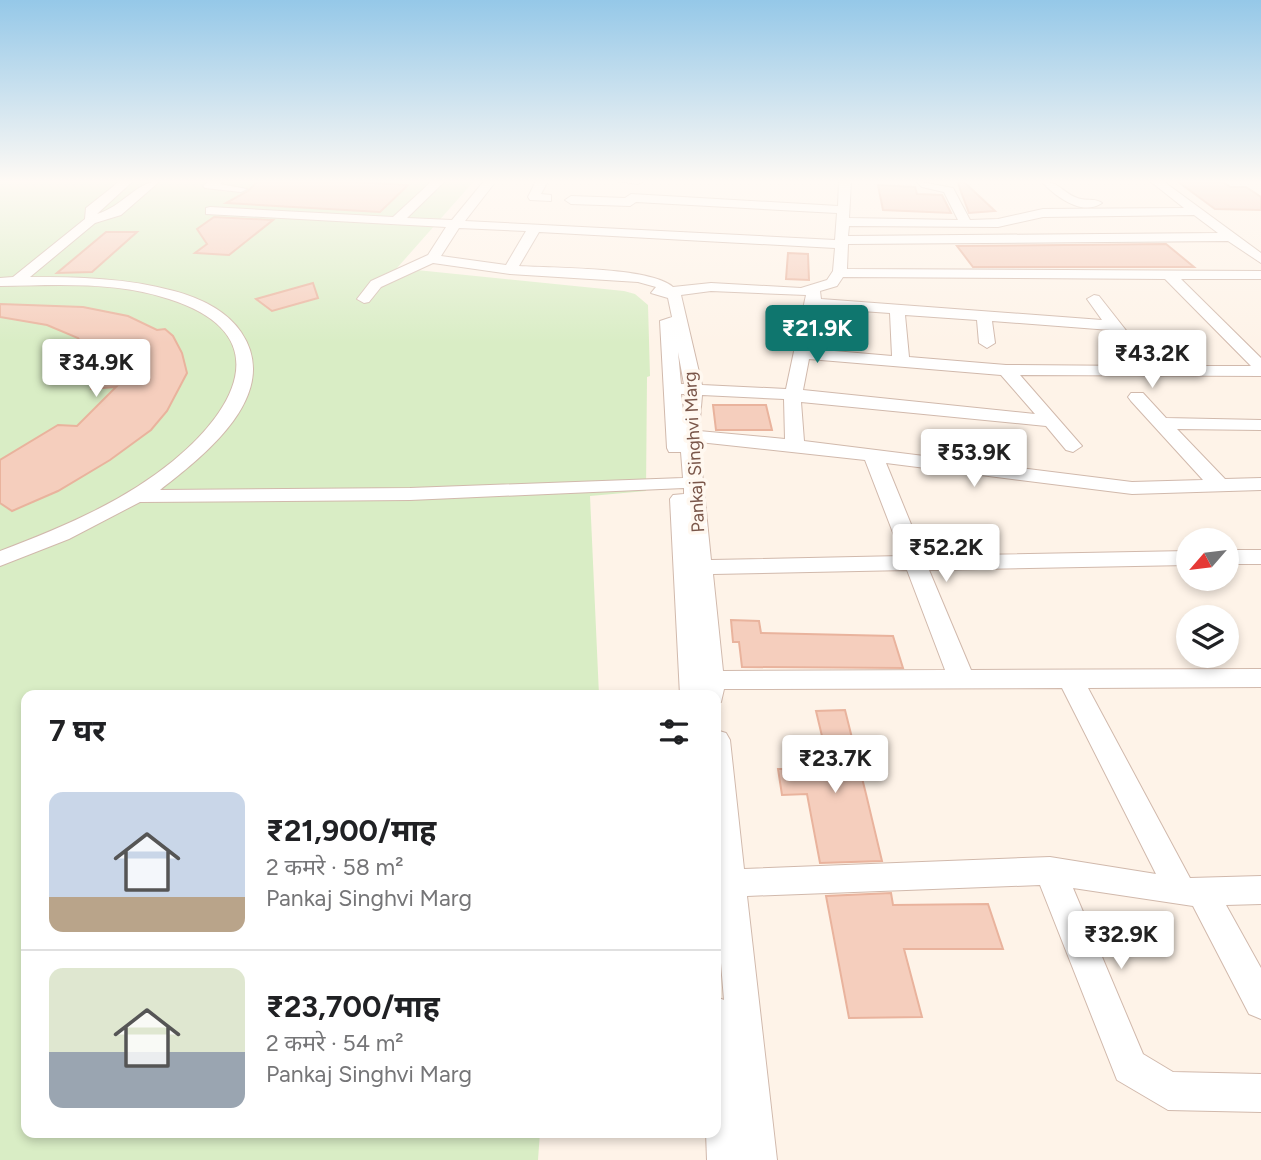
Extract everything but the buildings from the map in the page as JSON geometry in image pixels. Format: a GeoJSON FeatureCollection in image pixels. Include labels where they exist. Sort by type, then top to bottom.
{"type":"FeatureCollection","features":[{"type":"Feature","properties":{"kind":"street"},"geometry":{"type":"LineString","coordinates":[[8,282],[71,235]]}},
{"type":"Feature","properties":{"kind":"street"},"geometry":{"type":"LineString","coordinates":[[434,257],[437,247],[447,235]]}},
{"type":"Feature","properties":{"kind":"street"},"geometry":{"type":"LineString","coordinates":[[510,270],[530,235]]}},
{"type":"Feature","properties":{"kind":"street"},"geometry":{"type":"LineString","coordinates":[[789,235],[1169,275],[1261,275]]}},
{"type":"Feature","properties":{"kind":"street"},"geometry":{"type":"LineString","coordinates":[[795,446],[793,394],[812,297],[832,283],[839,273],[843,235]]}},
{"type":"Feature","properties":{"kind":"street"},"geometry":{"type":"LineString","coordinates":[[1228,235],[1261,259]]}},
{"type":"Feature","properties":{"kind":"street"},"geometry":{"type":"LineString","coordinates":[[839,273],[1003,256],[1233,239],[1261,240]]}},
{"type":"Feature","properties":{"kind":"street"},"geometry":{"type":"LineString","coordinates":[[364,299],[376,284],[434,257],[455,264],[664,291],[711,287],[812,297],[897,311],[1116,326]]}},
{"type":"Feature","properties":{"kind":"street"},"geometry":{"type":"LineString","coordinates":[[1169,275],[1261,369]]}},
{"type":"Feature","properties":{"kind":"street"},"geometry":{"type":"LineString","coordinates":[[0,559],[80,525],[134,496],[194,453],[230,413],[243,388],[246,371],[245,353],[240,341],[216,315],[165,293],[120,286],[8,282]]}},
{"type":"Feature","properties":{"kind":"street","name":"Pankaj Singhvi Marg"},"geometry":{"type":"LineString","coordinates":[[664,291],[668,311],[673,389],[682,435],[701,687]]}},
{"type":"Feature","properties":{"kind":"street","name":"Pankaj Singhvi Marg"},"geometry":{"type":"LineString","coordinates":[[664,291],[678,304],[694,390],[682,435],[679,483],[694,567]]}},
{"type":"Feature","properties":{"kind":"street"},"geometry":{"type":"LineString","coordinates":[[1094,299],[1149,371]]}},
{"type":"Feature","properties":{"kind":"street"},"geometry":{"type":"LineString","coordinates":[[897,311],[901,361]]}},
{"type":"Feature","properties":{"kind":"street"},"geometry":{"type":"LineString","coordinates":[[984,317],[987,343]]}},
{"type":"Feature","properties":{"kind":"street"},"geometry":{"type":"LineString","coordinates":[[800,353],[1006,370],[1261,369]]}},
{"type":"Feature","properties":{"kind":"street"},"geometry":{"type":"LineString","coordinates":[[1006,370],[1073,446]]}},
{"type":"Feature","properties":{"kind":"street"},"geometry":{"type":"LineString","coordinates":[[673,389],[793,394],[1049,421]]}},
{"type":"Feature","properties":{"kind":"street"},"geometry":{"type":"LineString","coordinates":[[1137,397],[1220,486]]}},
{"type":"Feature","properties":{"kind":"street"},"geometry":{"type":"LineString","coordinates":[[1161,423],[1261,425]]}},
{"type":"Feature","properties":{"kind":"street"},"geometry":{"type":"LineString","coordinates":[[682,435],[795,446],[1132,488],[1261,484]]}},
{"type":"Feature","properties":{"kind":"street"},"geometry":{"type":"LineString","coordinates":[[873,456],[962,680]]}},
{"type":"Feature","properties":{"kind":"street"},"geometry":{"type":"LineString","coordinates":[[134,496],[410,494],[679,483]]}},
{"type":"Feature","properties":{"kind":"street"},"geometry":{"type":"LineString","coordinates":[[1239,557],[1261,556]]}},
{"type":"Feature","properties":{"kind":"street"},"geometry":{"type":"LineString","coordinates":[[694,567],[1176,558]]}},
{"type":"Feature","properties":{"kind":"street"},"geometry":{"type":"LineString","coordinates":[[701,687],[962,680],[1261,678]]}},
{"type":"Feature","properties":{"kind":"street"},"geometry":{"type":"LineString","coordinates":[[1070,679],[1191,892],[1261,1002]]}},
{"type":"Feature","properties":{"kind":"street"},"geometry":{"type":"LineString","coordinates":[[721,795],[757,1160]]}},
{"type":"Feature","properties":{"kind":"street"},"geometry":{"type":"LineString","coordinates":[[1050,871],[1130,1067],[1168,1091],[1261,1093]]}},
{"type":"Feature","properties":{"kind":"street"},"geometry":{"type":"LineString","coordinates":[[729,883],[1050,871],[1191,892],[1261,890]]}},
{"type":"Feature","properties":{"kind":"street"},"geometry":{"type":"LineString","coordinates":[[721,1080],[727,1160]]}},
{"type":"Feature","properties":{"kind":"green space"},"geometry":{"type":"Polygon","coordinates":[[[0,235],[426,235],[397,268],[635,294],[648,305],[650,376],[647,377],[646,491],[590,496],[599,690],[21,690],[21,1138],[540,1138],[538,1160],[0,1160],[0,235]]]}}]}
